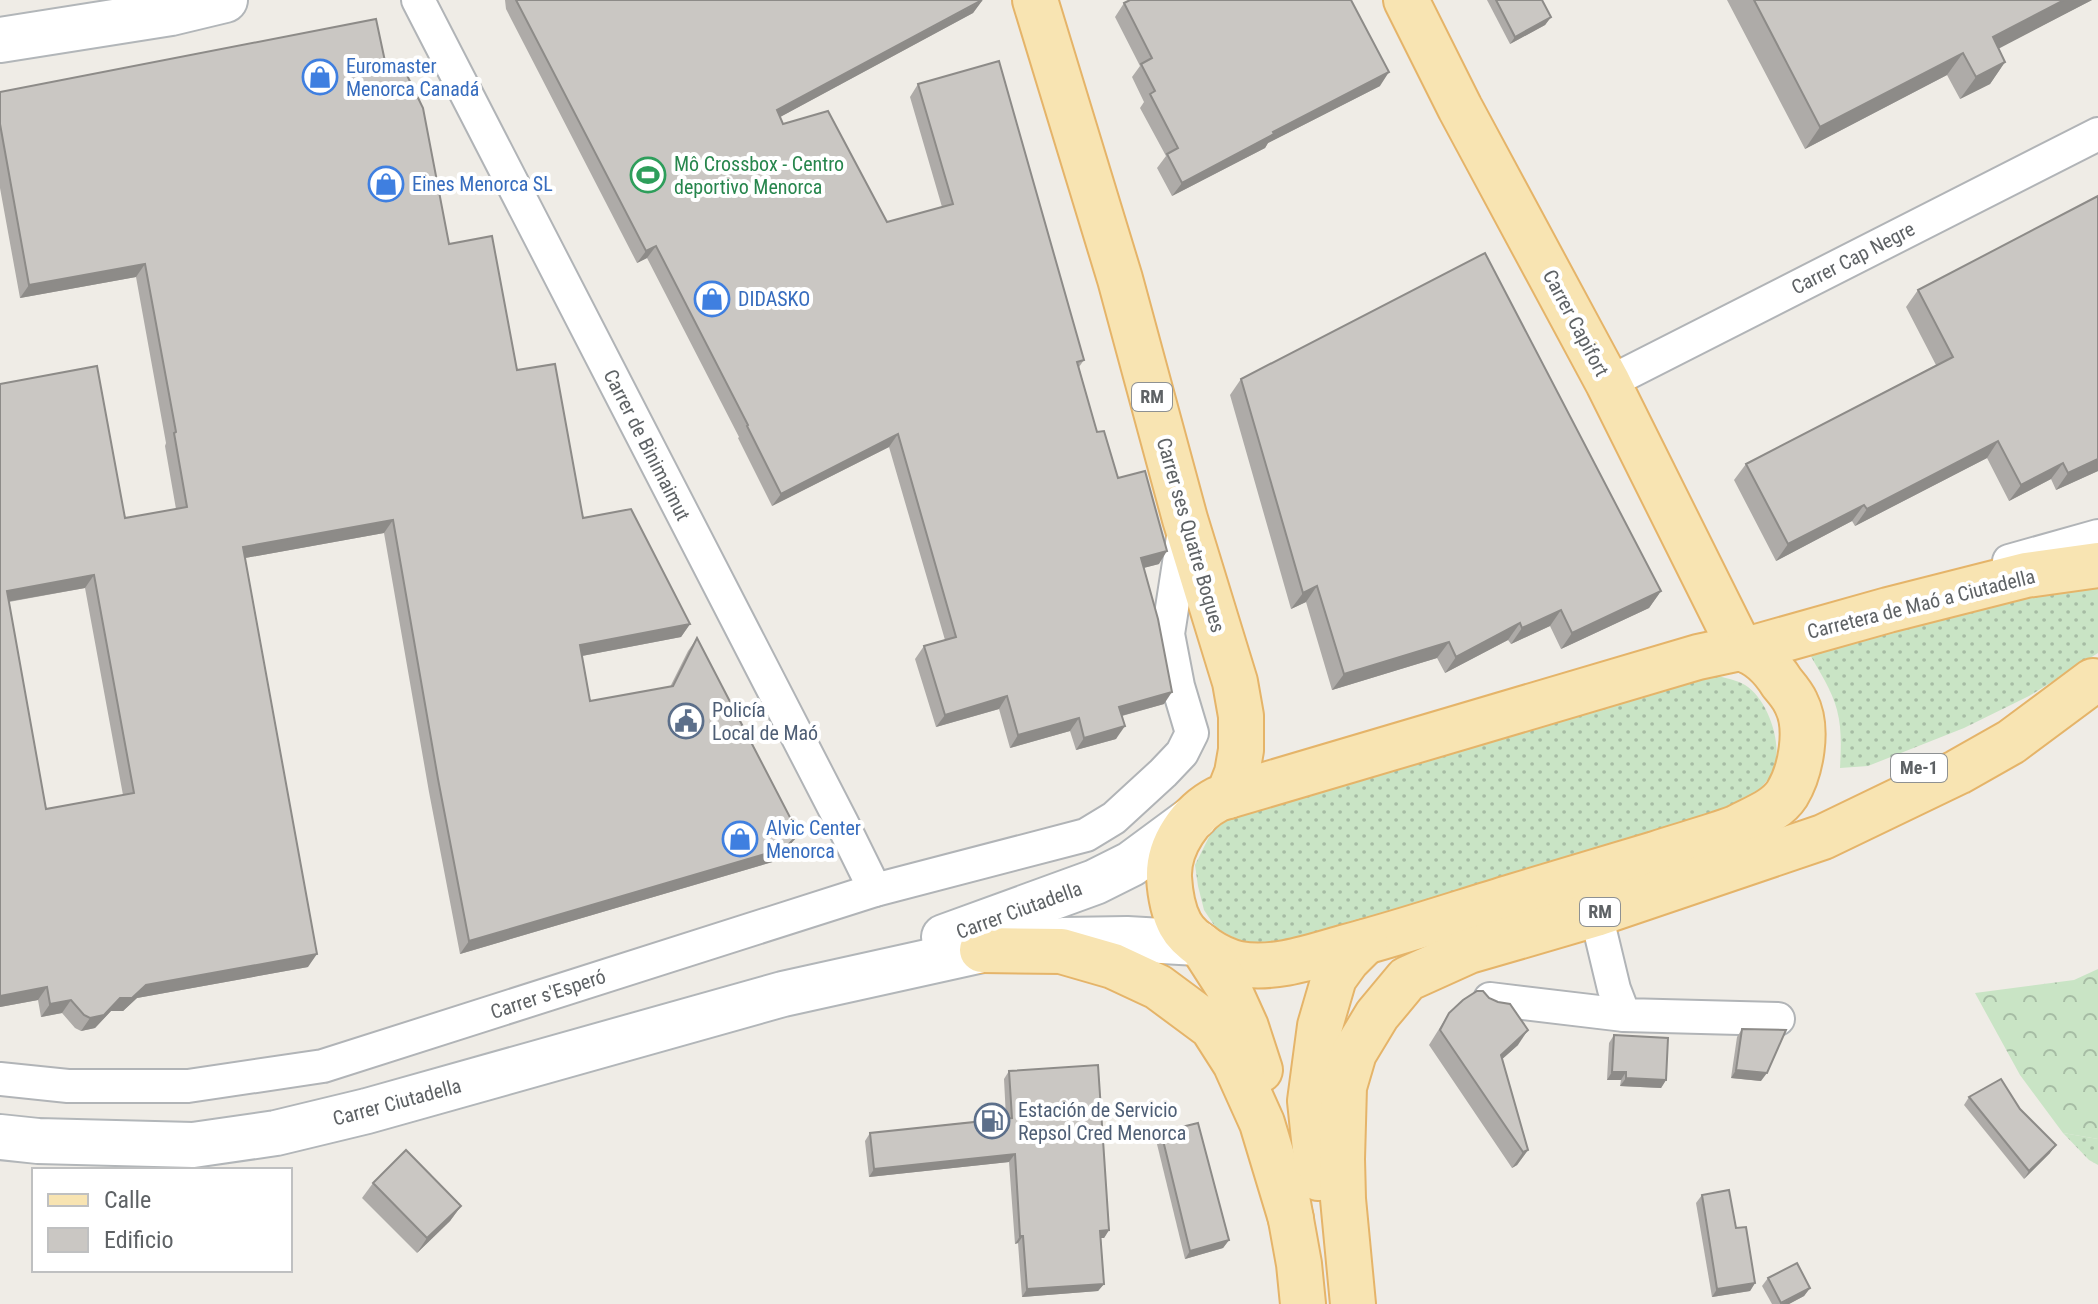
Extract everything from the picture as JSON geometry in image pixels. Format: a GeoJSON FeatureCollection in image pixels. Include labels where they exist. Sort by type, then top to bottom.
{"type":"FeatureCollection","features":[{"type":"Feature","properties":{"kind":"main road","name":"Carrer ses Quatre Boques"},"geometry":{"type":"LineString","coordinates":[[1035,0],[1120,279],[1185,519],[1235,682],[1241,716],[1237,773],[1212,806]]}},
{"type":"Feature","properties":{"kind":"main road","name":"Carrer Capifort"},"geometry":{"type":"LineString","coordinates":[[1406,0],[1460,108],[1608,383],[1743,649]]}},
{"type":"Feature","properties":{"kind":"main road","name":"Carretera de Maó a Ciutadella"},"geometry":{"type":"LineString","coordinates":[[1212,806],[1698,657],[1743,649],[2026,575],[2098,565]]}},
{"type":"Feature","properties":{"kind":"main road","name":"RM"},"geometry":{"type":"LineString","coordinates":[[1212,806],[1179,837],[1169,867],[1172,905],[1181,926],[1200,944],[1220,958],[1237,964],[1265,966],[1365,942],[1736,828],[1774,808],[1786,796],[1794,779],[1803,737],[1798,706],[1774,671],[1755,654],[1743,649]]}},
{"type":"Feature","properties":{"kind":"main road","name":"RM"},"geometry":{"type":"LineString","coordinates":[[1353,1304],[1343,1199],[1344,1087],[1354,1053],[1377,1015],[1407,979],[1469,951],[1596,914],[1837,831],[1958,772],[2011,742],[2096,680]]}},
{"type":"Feature","properties":{"kind":"main road","name":"Me-1"},"geometry":{"type":"LineString","coordinates":[[1736,828],[1789,818],[1935,762],[2096,680]]}},
{"type":"Feature","properties":{"kind":"main road"},"geometry":{"type":"LineString","coordinates":[[1332,1304],[1310,1101],[1320,1026],[1334,978],[1365,942]]}},
{"type":"Feature","properties":{"kind":"main road","name":"RM"},"geometry":{"type":"LineString","coordinates":[[1200,944],[1227,985],[1246,1027],[1261,1073],[1277,1141],[1301,1284]]}},
{"type":"Feature","properties":{"kind":"main road","name":"RM"},"geometry":{"type":"LineString","coordinates":[[982,950],[1061,951],[1113,966],[1158,987],[1212,1027],[1235,1063],[1262,1123],[1291,1219]]}},
{"type":"Feature","properties":{"kind":"street"},"geometry":{"type":"LineString","coordinates":[[0,40],[171,13],[225,0]]}},
{"type":"Feature","properties":{"kind":"street","name":"Carrer de Binimaimut"},"geometry":{"type":"LineString","coordinates":[[418,0],[875,890]]}},
{"type":"Feature","properties":{"kind":"street","name":"Carrer Cap Negre"},"geometry":{"type":"LineString","coordinates":[[1608,383],[2098,134]]}},
{"type":"Feature","properties":{"kind":"street","name":"Carrer s'Esperó"},"geometry":{"type":"LineString","coordinates":[[0,1079],[68,1086],[188,1086],[323,1066],[875,890],[1086,835],[1114,818],[1163,773],[1182,753],[1192,733],[1178,686],[1168,634],[1185,519]]}},
{"type":"Feature","properties":{"kind":"street"},"geometry":{"type":"LineString","coordinates":[[1888,610],[2000,563],[2098,536]]}},
{"type":"Feature","properties":{"kind":"street","name":"Carrer Ciutadella"},"geometry":{"type":"LineString","coordinates":[[783,994],[1095,882],[1131,864],[1212,806]]}},
{"type":"Feature","properties":{"kind":"street"},"geometry":{"type":"LineString","coordinates":[[1596,914],[1614,989],[1624,1015]]}},
{"type":"Feature","properties":{"kind":"street","name":"Carrer Ciutadella"},"geometry":{"type":"LineString","coordinates":[[0,1137],[193,1145],[276,1133],[367,1111],[783,994],[982,950],[1063,940],[1127,939],[1200,944]]}},
{"type":"Feature","properties":{"kind":"street"},"geometry":{"type":"LineString","coordinates":[[1490,999],[1624,1015],[1778,1019]]}},
{"type":"Feature","properties":{"kind":"green space"},"geometry":{"type":"Polygon","coordinates":[[[2098,576],[2098,653],[2029,696],[1964,728],[1868,766],[1840,768],[1837,710],[1829,688],[1809,653],[2098,576]]]}},
{"type":"Feature","properties":{"kind":"green space"},"geometry":{"type":"Polygon","coordinates":[[[1715,675],[1742,683],[1753,692],[1767,712],[1775,736],[1776,760],[1770,776],[1756,793],[1734,811],[1285,942],[1246,944],[1216,928],[1204,910],[1195,865],[1211,833],[1236,813],[1715,675]]]}},
{"type":"Feature","properties":{"kind":"green space"},"geometry":{"type":"Polygon","coordinates":[[[2098,969],[2098,1139],[2063,1133],[2020,1075],[1975,993],[2074,980],[2098,969]]]}},
{"type":"Feature","properties":{"kind":"green space"},"geometry":{"type":"Polygon","coordinates":[[[2063,1133],[2098,1139],[2098,1165],[2089,1160],[2063,1133]]]}},
{"type":"Feature","properties":{"kind":"building"},"geometry":{"type":"Polygon","coordinates":[[[516,0],[982,0],[777,110],[783,124],[828,111],[887,222],[953,204],[918,84],[999,61],[1084,360],[1077,362],[1097,432],[1104,431],[1118,478],[1145,471],[1167,551],[1141,558],[1158,619],[1172,692],[1119,707],[1125,726],[1084,738],[1079,718],[1018,735],[1007,696],[945,715],[924,646],[956,637],[898,434],[781,494],[656,246],[646,251],[516,0]]]}},
{"type":"Feature","properties":{"kind":"building"},"geometry":{"type":"Polygon","coordinates":[[[1130,0],[1351,0],[1389,72],[1182,183],[1167,154],[1178,148],[1150,94],[1155,91],[1141,64],[1152,58],[1124,3],[1130,0]]]}},
{"type":"Feature","properties":{"kind":"building"},"geometry":{"type":"Polygon","coordinates":[[[1496,0],[1542,0],[1551,17],[1515,37],[1496,0]]]}},
{"type":"Feature","properties":{"kind":"building"},"geometry":{"type":"Polygon","coordinates":[[[1754,0],[2064,0],[1993,37],[2005,62],[1976,77],[1963,53],[1820,127],[1754,0]]]}},
{"type":"Feature","properties":{"kind":"building"},"geometry":{"type":"Polygon","coordinates":[[[376,19],[386,66],[401,63],[423,108],[449,244],[492,236],[517,370],[555,364],[583,518],[631,509],[690,624],[580,645],[590,701],[673,686],[697,638],[794,825],[794,839],[785,848],[469,941],[393,520],[243,547],[317,954],[146,985],[132,998],[120,998],[104,1015],[90,1018],[71,1000],[50,1004],[47,987],[0,996],[0,384],[97,366],[125,518],[187,507],[145,264],[29,285],[0,124],[0,92],[376,19]],[[94,575],[7,591],[46,809],[134,793],[94,575]]]}},
{"type":"Feature","properties":{"kind":"building"},"geometry":{"type":"Polygon","coordinates":[[[2098,196],[2098,459],[2068,473],[2063,463],[2021,485],[1998,441],[1867,509],[1864,505],[1788,544],[1746,464],[1953,357],[1918,290],[2098,196]]]}},
{"type":"Feature","properties":{"kind":"building"},"geometry":{"type":"Polygon","coordinates":[[[1485,253],[1661,591],[1572,633],[1561,610],[1522,628],[1520,623],[1456,657],[1449,642],[1344,674],[1317,586],[1303,593],[1241,379],[1485,253]]]}},
{"type":"Feature","properties":{"kind":"building"},"geometry":{"type":"Polygon","coordinates":[[[1477,991],[1483,991],[1498,1002],[1510,1004],[1528,1030],[1501,1055],[1528,1150],[1523,1152],[1440,1030],[1449,1013],[1477,991]]]}},
{"type":"Feature","properties":{"kind":"building"},"geometry":{"type":"Polygon","coordinates":[[[1742,1029],[1786,1030],[1767,1073],[1736,1070],[1742,1029]]]}},
{"type":"Feature","properties":{"kind":"building"},"geometry":{"type":"Polygon","coordinates":[[[1614,1035],[1668,1038],[1666,1080],[1626,1078],[1626,1072],[1612,1072],[1614,1035]]]}},
{"type":"Feature","properties":{"kind":"building"},"geometry":{"type":"Polygon","coordinates":[[[1098,1065],[1109,1230],[1100,1231],[1104,1284],[1027,1289],[1015,1154],[874,1169],[870,1133],[1012,1118],[1009,1071],[1098,1065]]]}},
{"type":"Feature","properties":{"kind":"building"},"geometry":{"type":"Polygon","coordinates":[[[2001,1079],[2020,1109],[2056,1145],[2029,1171],[1969,1097],[2001,1079]]]}},
{"type":"Feature","properties":{"kind":"building"},"geometry":{"type":"Polygon","coordinates":[[[1198,1123],[1229,1240],[1190,1251],[1161,1132],[1198,1123]]]}},
{"type":"Feature","properties":{"kind":"building"},"geometry":{"type":"Polygon","coordinates":[[[406,1150],[461,1206],[427,1238],[373,1183],[406,1150]]]}},
{"type":"Feature","properties":{"kind":"building"},"geometry":{"type":"Polygon","coordinates":[[[1729,1190],[1736,1228],[1746,1227],[1755,1283],[1717,1289],[1702,1195],[1729,1190]]]}},
{"type":"Feature","properties":{"kind":"building"},"geometry":{"type":"Polygon","coordinates":[[[1797,1263],[1810,1288],[1781,1303],[1768,1278],[1797,1263]]]}},
{"type":"Feature","properties":{"kind":"place","name":"Euromaster Menorca Canadá"},"geometry":{"type":"Point","coordinates":[320,77]}},
{"type":"Feature","properties":{"kind":"place","name":"Mô Crossbox - Centro deportivo Menorca"},"geometry":{"type":"Point","coordinates":[648,175]}},
{"type":"Feature","properties":{"kind":"place","name":"Eines Menorca SL"},"geometry":{"type":"Point","coordinates":[386,184]}},
{"type":"Feature","properties":{"kind":"place","name":"DIDASKO"},"geometry":{"type":"Point","coordinates":[712,299]}},
{"type":"Feature","properties":{"kind":"place","name":"Policía Local de Maó"},"geometry":{"type":"Point","coordinates":[686,721]}},
{"type":"Feature","properties":{"kind":"place","name":"Alvic Center Menorca"},"geometry":{"type":"Point","coordinates":[740,839]}},
{"type":"Feature","properties":{"kind":"place","name":"Estación de Servicio Repsol Cred Menorca"},"geometry":{"type":"Point","coordinates":[992,1121]}}]}
